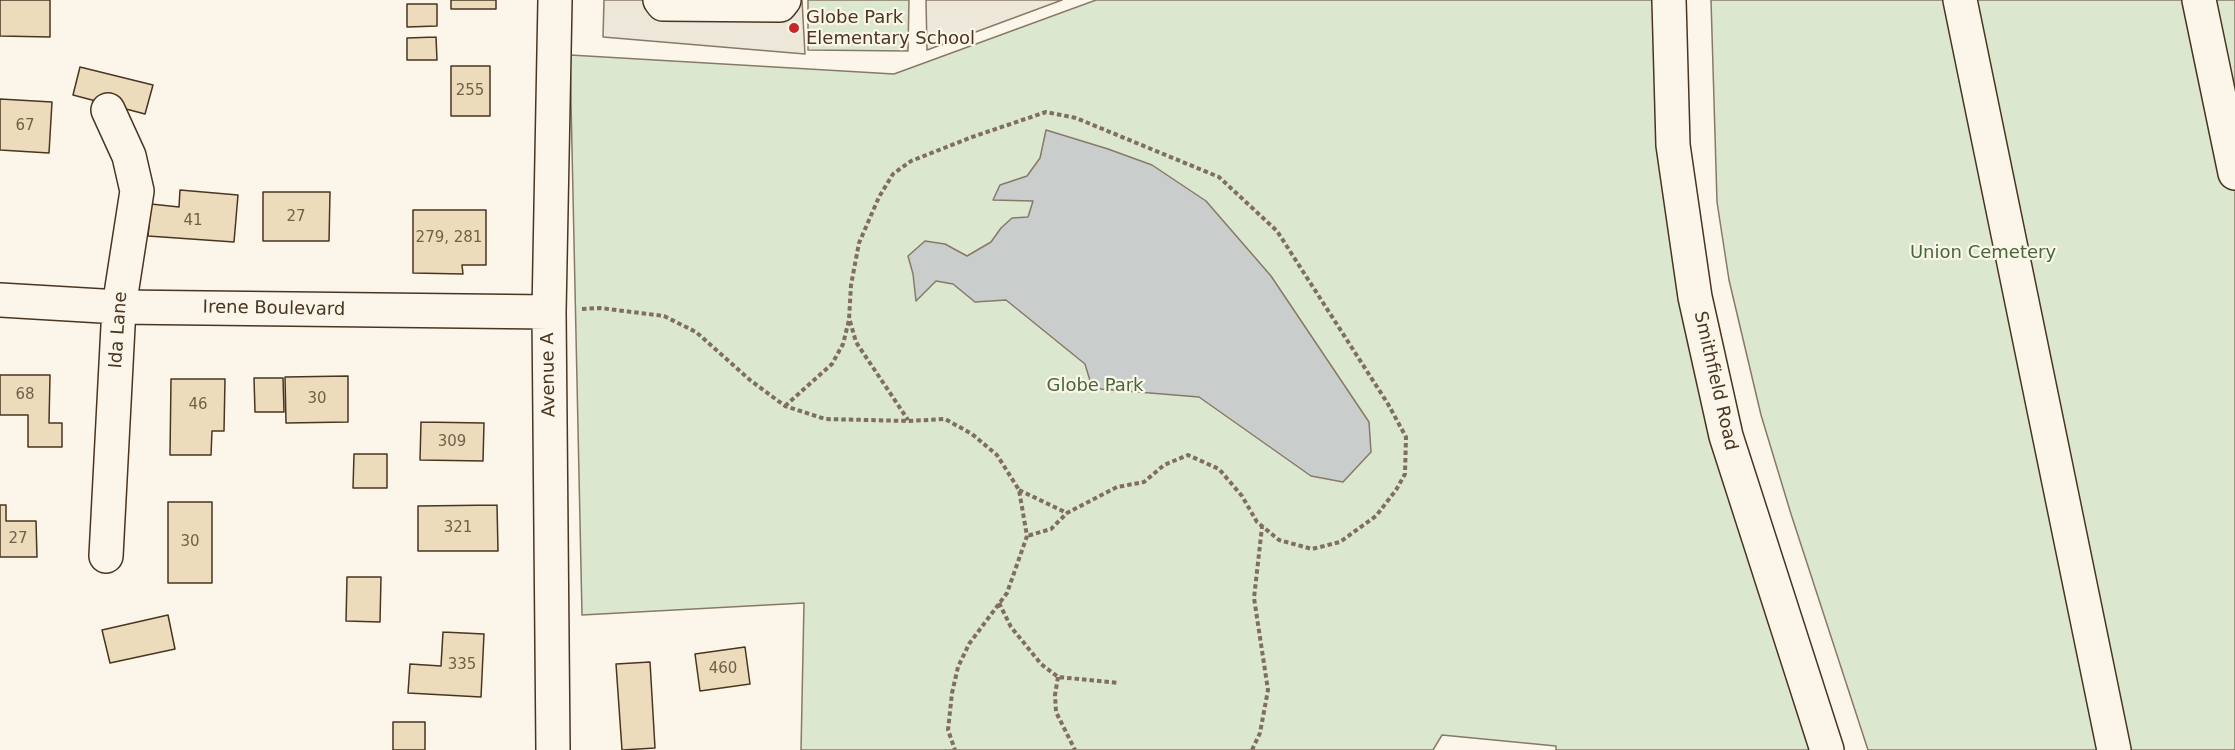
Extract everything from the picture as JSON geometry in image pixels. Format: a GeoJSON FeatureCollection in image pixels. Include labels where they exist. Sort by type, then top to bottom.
{"type":"FeatureCollection","features":[{"type":"Feature","properties":{"kind":"street","name":"Avenue A"},"geometry":{"type":"LineString","coordinates":[[553,750],[549,312],[555,0]]}},
{"type":"Feature","properties":{"kind":"street"},"geometry":{"type":"LineString","coordinates":[[660,0],[663,4],[768,5],[780,5],[784,0]]}},
{"type":"Feature","properties":{"kind":"street","name":"Smithfield Road"},"geometry":{"type":"LineString","coordinates":[[1669,0],[1673,145],[1695,297],[1726,436],[1827,750]]}},
{"type":"Feature","properties":{"kind":"street"},"geometry":{"type":"LineString","coordinates":[[1960,0],[2114,750]]}},
{"type":"Feature","properties":{"kind":"street"},"geometry":{"type":"LineString","coordinates":[[2199,0],[2235,173]]}},
{"type":"Feature","properties":{"kind":"street","name":"Ida Lane"},"geometry":{"type":"LineString","coordinates":[[106,556],[119,307],[137,191],[129,156],[108,110]]}},
{"type":"Feature","properties":{"kind":"street","name":"Irene Boulevard"},"geometry":{"type":"LineString","coordinates":[[0,300],[119,307],[549,312]]}},
{"type":"Feature","properties":{"kind":"path"},"geometry":{"type":"LineString","coordinates":[[785,406],[832,364],[843,344],[849,320],[850,285],[859,243],[879,197],[893,174],[911,161],[1046,112],[1076,118],[1219,177],[1277,231],[1388,405],[1406,437],[1405,474],[1376,516],[1340,542],[1312,549],[1279,540],[1257,522],[1242,496],[1219,470],[1188,455],[1164,465],[1144,482],[1117,487],[1067,513],[1051,529],[1027,537]]}},
{"type":"Feature","properties":{"kind":"path"},"geometry":{"type":"LineString","coordinates":[[549,312],[600,308],[664,316],[696,332],[750,380],[785,406],[825,418],[909,421],[945,419],[972,434],[997,455],[1019,490],[1027,537],[1007,593],[969,644],[958,667],[952,693],[948,730],[955,750]]}},
{"type":"Feature","properties":{"kind":"path"},"geometry":{"type":"LineString","coordinates":[[849,320],[856,342],[909,421]]}},
{"type":"Feature","properties":{"kind":"path"},"geometry":{"type":"LineString","coordinates":[[1019,490],[1067,513]]}},
{"type":"Feature","properties":{"kind":"path"},"geometry":{"type":"LineString","coordinates":[[1252,750],[1260,733],[1268,690],[1254,598],[1262,526]]}},
{"type":"Feature","properties":{"kind":"path"},"geometry":{"type":"LineString","coordinates":[[999,603],[1011,627],[1041,664],[1058,677],[1119,683]]}},
{"type":"Feature","properties":{"kind":"path"},"geometry":{"type":"LineString","coordinates":[[1058,677],[1055,695],[1056,712],[1075,750]]}},
{"type":"Feature","properties":{"kind":"green space"},"geometry":{"type":"Polygon","coordinates":[[[808,0],[909,0],[908,51],[808,50],[808,0]]]}},
{"type":"Feature","properties":{"kind":"green space","name":"Globe Park"},"geometry":{"type":"Polygon","coordinates":[[[1096,0],[1676,0],[1699,299],[1836,750],[1556,750],[1556,746],[1442,735],[1433,750],[801,750],[804,603],[582,615],[570,55],[894,74],[1096,0]]]}},
{"type":"Feature","properties":{"kind":"green space","name":"Union Cemetery"},"geometry":{"type":"Polygon","coordinates":[[[1711,0],[2235,0],[2235,750],[1868,750],[1761,415],[1729,280],[1717,202],[1711,0]]]}},
{"type":"Feature","properties":{"kind":"shaded area"},"geometry":{"type":"Polygon","coordinates":[[[604,0],[802,0],[805,54],[603,37],[604,0]]]}},
{"type":"Feature","properties":{"kind":"shaded area"},"geometry":{"type":"Polygon","coordinates":[[[926,0],[1062,0],[927,50],[926,0]]]}},
{"type":"Feature","properties":{"kind":"shaded area"},"geometry":{"type":"Polygon","coordinates":[[[1046,130],[1152,165],[1206,201],[1271,276],[1369,422],[1371,452],[1343,482],[1311,476],[1199,397],[1101,389],[1091,384],[1085,364],[1006,300],[975,302],[953,284],[936,281],[916,301],[908,256],[925,241],[945,244],[967,256],[991,242],[1012,218],[1028,217],[1033,201],[993,200],[1000,185],[1027,176],[1040,158],[1046,130]]]}},
{"type":"Feature","properties":{"kind":"building"},"geometry":{"type":"Polygon","coordinates":[[[0,0],[50,0],[50,37],[0,36],[0,0]]]}},
{"type":"Feature","properties":{"kind":"building"},"geometry":{"type":"Polygon","coordinates":[[[451,0],[496,0],[496,9],[451,9],[451,0]]]}},
{"type":"Feature","properties":{"kind":"building"},"geometry":{"type":"Polygon","coordinates":[[[407,4],[437,4],[437,26],[407,27],[407,4]]]}},
{"type":"Feature","properties":{"kind":"building"},"geometry":{"type":"Polygon","coordinates":[[[436,37],[437,60],[407,60],[407,38],[436,37]]]}},
{"type":"Feature","properties":{"kind":"building"},"geometry":{"type":"Polygon","coordinates":[[[451,66],[490,66],[490,116],[451,116],[451,66]]]}},
{"type":"Feature","properties":{"kind":"building"},"geometry":{"type":"Polygon","coordinates":[[[80,67],[153,85],[145,114],[73,95],[80,67]]]}},
{"type":"Feature","properties":{"kind":"building"},"geometry":{"type":"Polygon","coordinates":[[[0,99],[52,102],[49,153],[0,150],[0,99]]]}},
{"type":"Feature","properties":{"kind":"building"},"geometry":{"type":"Polygon","coordinates":[[[180,190],[238,195],[234,242],[148,236],[151,204],[179,207],[180,190]]]}},
{"type":"Feature","properties":{"kind":"building"},"geometry":{"type":"Polygon","coordinates":[[[263,192],[330,192],[329,241],[263,241],[263,192]]]}},
{"type":"Feature","properties":{"kind":"building"},"geometry":{"type":"Polygon","coordinates":[[[413,210],[486,210],[486,265],[462,265],[463,274],[413,273],[413,210]]]}},
{"type":"Feature","properties":{"kind":"building"},"geometry":{"type":"Polygon","coordinates":[[[0,375],[50,375],[49,423],[62,423],[62,447],[28,447],[28,415],[0,415],[0,375]]]}},
{"type":"Feature","properties":{"kind":"building"},"geometry":{"type":"Polygon","coordinates":[[[348,376],[348,422],[286,423],[285,377],[348,376]]]}},
{"type":"Feature","properties":{"kind":"building"},"geometry":{"type":"Polygon","coordinates":[[[254,378],[283,378],[284,412],[255,412],[254,378]]]}},
{"type":"Feature","properties":{"kind":"building"},"geometry":{"type":"Polygon","coordinates":[[[171,379],[225,379],[224,431],[212,431],[211,455],[170,455],[171,379]]]}},
{"type":"Feature","properties":{"kind":"building"},"geometry":{"type":"Polygon","coordinates":[[[421,422],[484,423],[483,461],[420,460],[421,422]]]}},
{"type":"Feature","properties":{"kind":"building"},"geometry":{"type":"Polygon","coordinates":[[[354,454],[387,454],[387,488],[353,488],[354,454]]]}},
{"type":"Feature","properties":{"kind":"building"},"geometry":{"type":"Polygon","coordinates":[[[168,502],[212,502],[212,583],[168,583],[168,502]]]}},
{"type":"Feature","properties":{"kind":"building"},"geometry":{"type":"Polygon","coordinates":[[[0,505],[6,505],[6,521],[36,521],[37,557],[0,557],[0,505]]]}},
{"type":"Feature","properties":{"kind":"building"},"geometry":{"type":"Polygon","coordinates":[[[497,505],[498,551],[418,551],[418,506],[497,505]]]}},
{"type":"Feature","properties":{"kind":"building"},"geometry":{"type":"Polygon","coordinates":[[[347,577],[381,577],[380,622],[346,621],[347,577]]]}},
{"type":"Feature","properties":{"kind":"building"},"geometry":{"type":"Polygon","coordinates":[[[168,615],[175,649],[110,663],[102,630],[168,615]]]}},
{"type":"Feature","properties":{"kind":"building"},"geometry":{"type":"Polygon","coordinates":[[[443,632],[484,634],[481,697],[408,693],[410,664],[441,666],[443,632]]]}},
{"type":"Feature","properties":{"kind":"building"},"geometry":{"type":"Polygon","coordinates":[[[745,647],[750,684],[700,691],[695,654],[745,647]]]}},
{"type":"Feature","properties":{"kind":"building"},"geometry":{"type":"Polygon","coordinates":[[[650,662],[655,748],[622,750],[616,664],[650,662]]]}},
{"type":"Feature","properties":{"kind":"building"},"geometry":{"type":"Polygon","coordinates":[[[393,722],[425,722],[425,750],[393,750],[393,722]]]}},
{"type":"Feature","properties":{"kind":"place","name":"Globe Park Elementary School"},"geometry":{"type":"Point","coordinates":[794,28]}}]}
